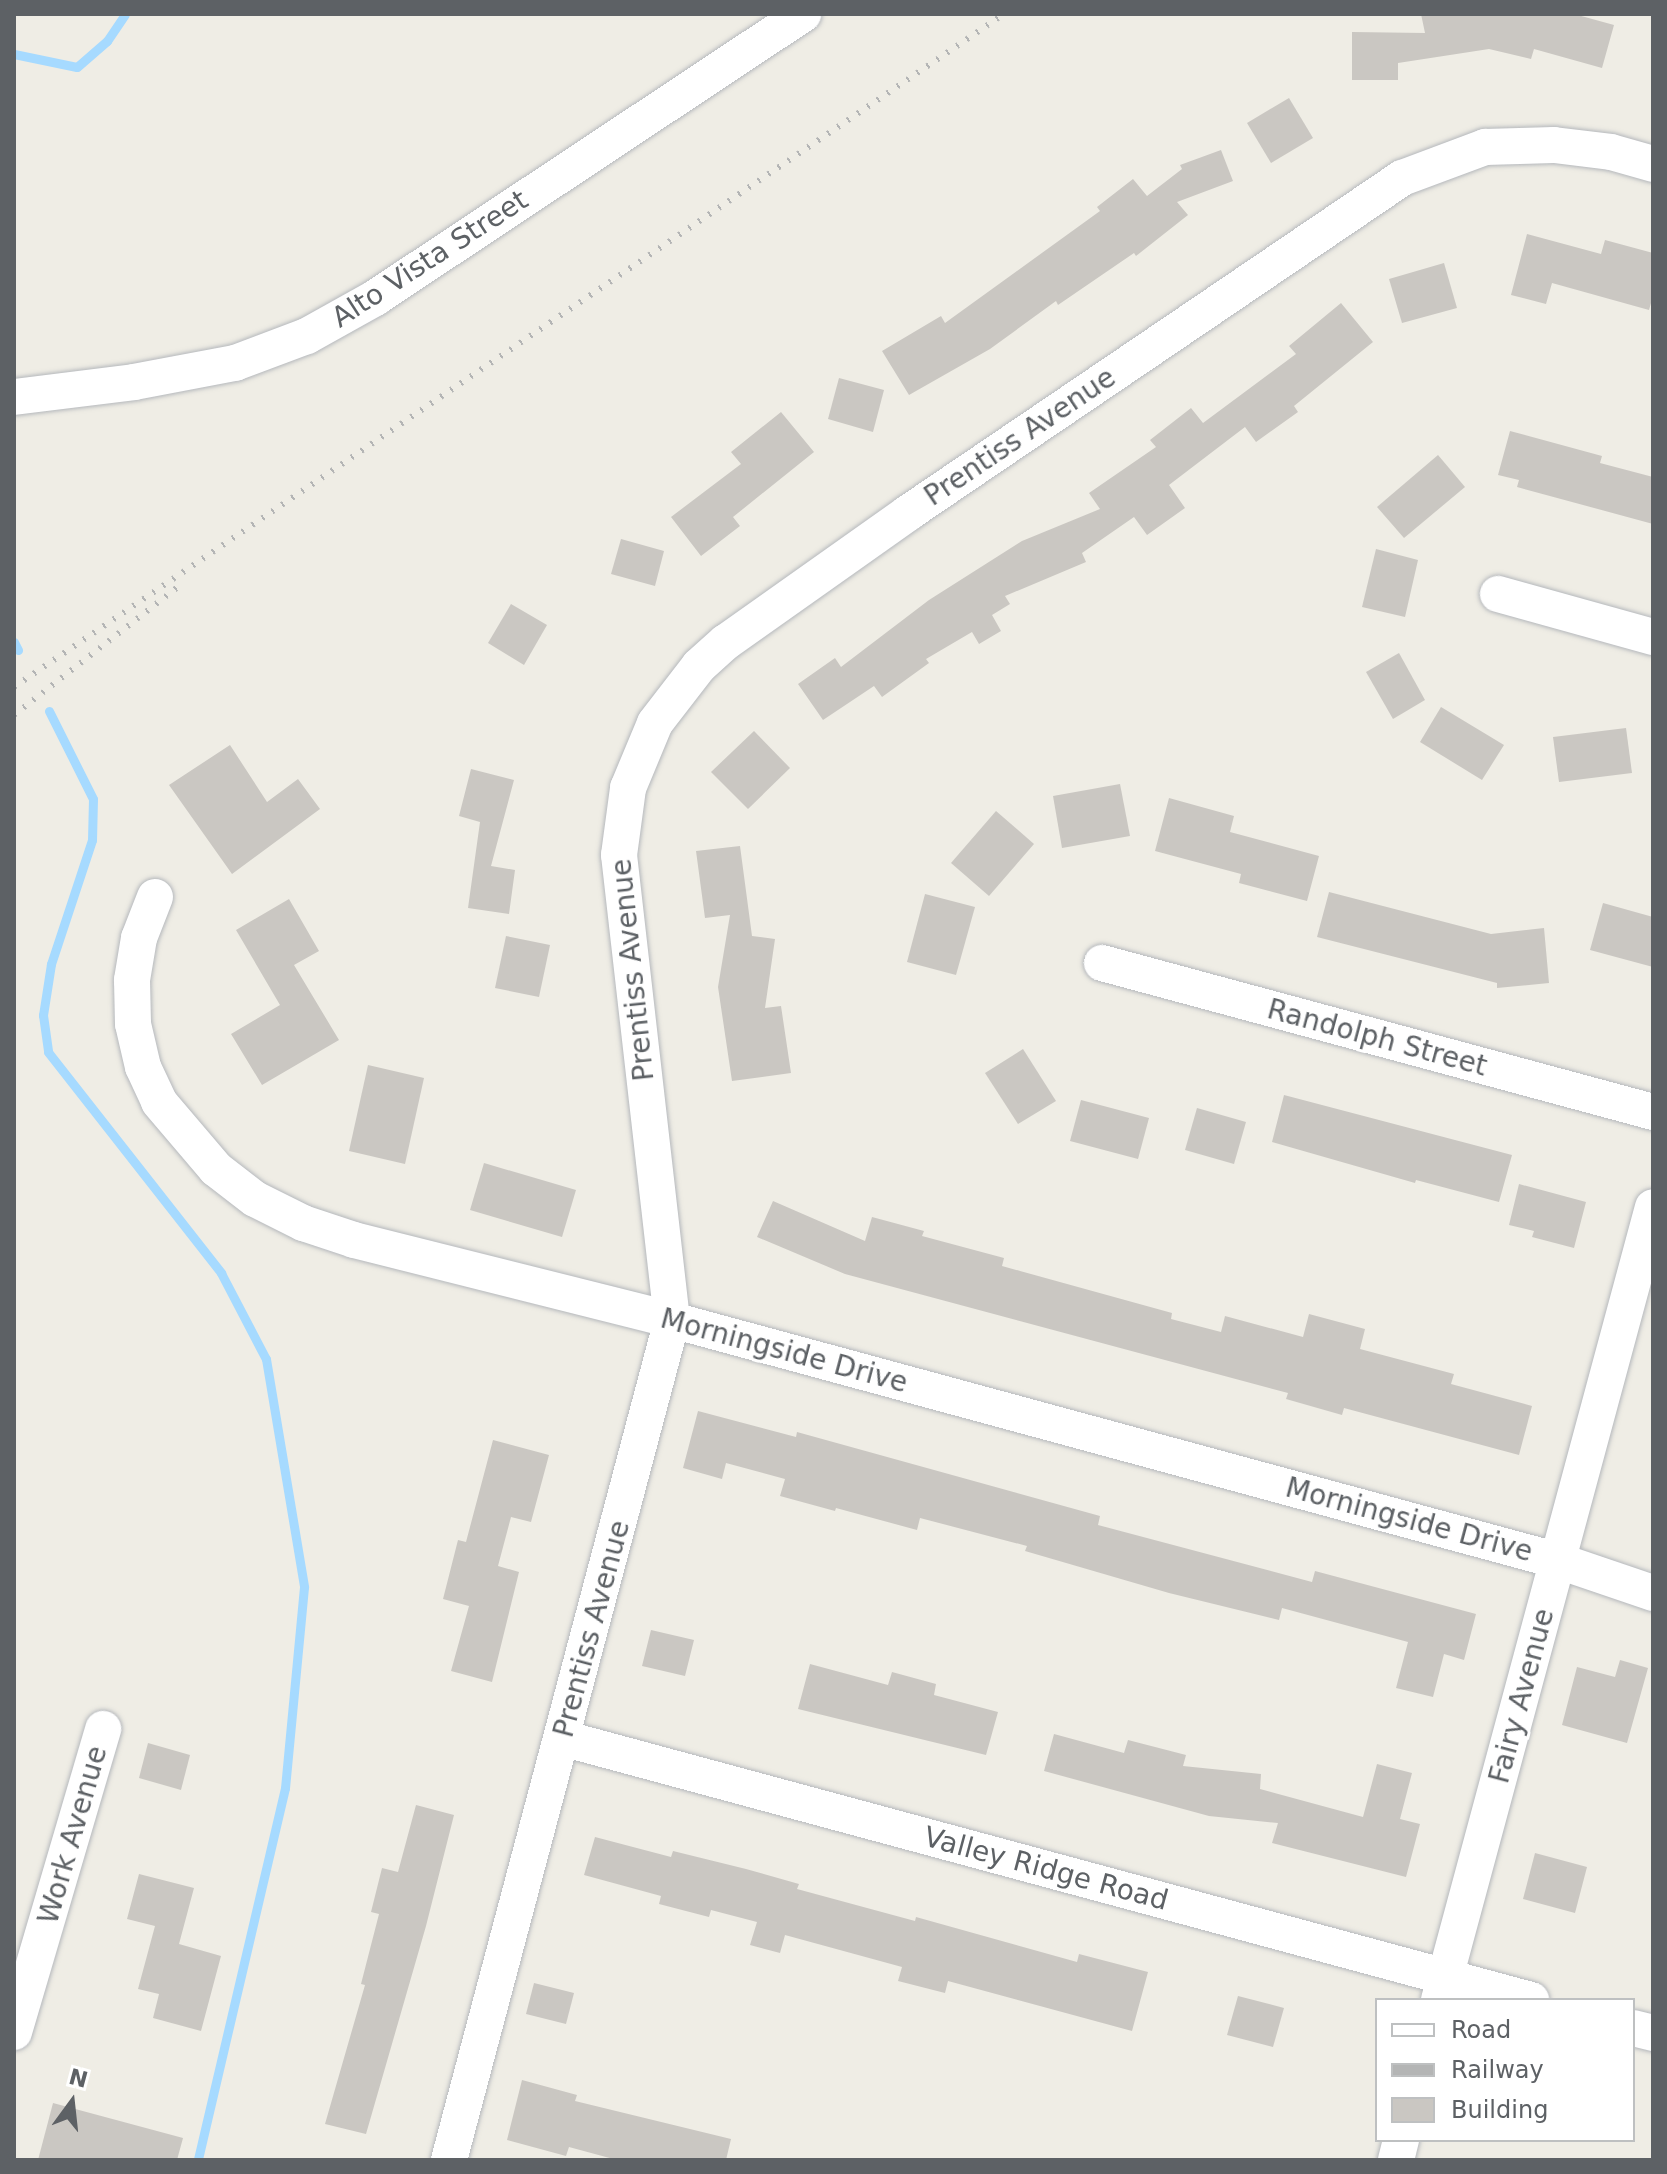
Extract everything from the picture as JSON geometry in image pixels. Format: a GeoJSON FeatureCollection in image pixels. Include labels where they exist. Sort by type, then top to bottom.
{"type":"FeatureCollection","features":[{"type":"Feature","properties":{"kind":"street","name":"Alto Vista Street"},"geometry":{"type":"LineString","coordinates":[[14,397],[134,382],[235,363],[307,336],[375,298],[803,14]]}},
{"type":"Feature","properties":{"kind":"street","name":"Prentiss Avenue"},"geometry":{"type":"LineString","coordinates":[[449,2160],[672,1320],[619,855],[624,810],[639,756],[676,693],[726,642],[1374,194],[1433,165],[1485,147],[1554,145],[1611,152],[1653,164]]}},
{"type":"Feature","properties":{"kind":"street"},"geometry":{"type":"LineString","coordinates":[[1498,594],[1653,637]]}},
{"type":"Feature","properties":{"kind":"street","name":"Morningside Drive"},"geometry":{"type":"LineString","coordinates":[[155,897],[137,952],[132,980],[133,1024],[143,1067],[159,1102],[216,1169],[255,1199],[303,1223],[354,1240],[672,1320],[1559,1561],[1653,1593]]}},
{"type":"Feature","properties":{"kind":"street","name":"Randolph Street"},"geometry":{"type":"LineString","coordinates":[[1102,963],[1653,1112]]}},
{"type":"Feature","properties":{"kind":"street","name":"Fairy Avenue"},"geometry":{"type":"LineString","coordinates":[[1442,1989],[1653,1207]]}},
{"type":"Feature","properties":{"kind":"street","name":"Work Avenue"},"geometry":{"type":"LineString","coordinates":[[14,2032],[103,1729]]}},
{"type":"Feature","properties":{"kind":"street","name":"Valley Ridge Road"},"geometry":{"type":"LineString","coordinates":[[562,1738],[1442,1989],[1515,1998]]}},
{"type":"Feature","properties":{"kind":"building"},"geometry":{"type":"Polygon","coordinates":[[[1421,14],[1574,14],[1614,25],[1602,68],[1534,49],[1531,59],[1489,49],[1398,63],[1398,80],[1352,80],[1352,32],[1425,33],[1421,14]]]}},
{"type":"Feature","properties":{"kind":"building"},"geometry":{"type":"Polygon","coordinates":[[[1289,98],[1313,138],[1271,163],[1247,123],[1289,98]]]}},
{"type":"Feature","properties":{"kind":"building"},"geometry":{"type":"Polygon","coordinates":[[[1221,150],[1233,181],[1177,202],[1188,215],[1136,256],[1134,253],[1058,305],[1056,301],[990,349],[909,395],[882,351],[941,316],[945,323],[1100,211],[1097,207],[1133,179],[1147,196],[1182,169],[1180,165],[1221,150]]]}},
{"type":"Feature","properties":{"kind":"building"},"geometry":{"type":"Polygon","coordinates":[[[1527,234],[1601,254],[1605,240],[1653,253],[1653,296],[1649,310],[1552,283],[1546,304],[1511,295],[1527,234]]]}},
{"type":"Feature","properties":{"kind":"building"},"geometry":{"type":"Polygon","coordinates":[[[1444,263],[1457,308],[1402,323],[1389,279],[1444,263]]]}},
{"type":"Feature","properties":{"kind":"building"},"geometry":{"type":"Polygon","coordinates":[[[1341,303],[1373,342],[1294,406],[1298,412],[1256,442],[1245,427],[1169,485],[1185,508],[1147,535],[1134,517],[1082,553],[1086,562],[1005,596],[1010,604],[992,615],[1001,631],[979,644],[972,632],[926,659],[929,663],[882,697],[874,686],[823,720],[798,684],[835,658],[841,667],[929,600],[1022,541],[1100,509],[1089,493],[1156,447],[1150,440],[1191,408],[1203,423],[1296,354],[1289,346],[1341,303]]]}},
{"type":"Feature","properties":{"kind":"building"},"geometry":{"type":"Polygon","coordinates":[[[839,378],[884,390],[873,432],[828,419],[839,378]]]}},
{"type":"Feature","properties":{"kind":"building"},"geometry":{"type":"Polygon","coordinates":[[[781,412],[814,452],[733,517],[740,526],[701,556],[671,517],[741,464],[731,452],[781,412]]]}},
{"type":"Feature","properties":{"kind":"building"},"geometry":{"type":"Polygon","coordinates":[[[1510,431],[1602,456],[1600,463],[1653,477],[1653,524],[1517,487],[1519,480],[1498,475],[1510,431]]]}},
{"type":"Feature","properties":{"kind":"building"},"geometry":{"type":"Polygon","coordinates":[[[1438,455],[1465,487],[1404,538],[1377,507],[1438,455]]]}},
{"type":"Feature","properties":{"kind":"building"},"geometry":{"type":"Polygon","coordinates":[[[621,539],[664,551],[655,586],[611,574],[621,539]]]}},
{"type":"Feature","properties":{"kind":"building"},"geometry":{"type":"Polygon","coordinates":[[[1376,549],[1418,560],[1405,617],[1362,607],[1376,549]]]}},
{"type":"Feature","properties":{"kind":"building"},"geometry":{"type":"Polygon","coordinates":[[[511,604],[547,625],[524,665],[488,643],[511,604]]]}},
{"type":"Feature","properties":{"kind":"building"},"geometry":{"type":"Polygon","coordinates":[[[1399,653],[1425,700],[1393,719],[1366,672],[1399,653]]]}},
{"type":"Feature","properties":{"kind":"building"},"geometry":{"type":"Polygon","coordinates":[[[1441,707],[1504,745],[1482,780],[1420,742],[1441,707]]]}},
{"type":"Feature","properties":{"kind":"building"},"geometry":{"type":"Polygon","coordinates":[[[1626,728],[1632,773],[1559,782],[1553,737],[1626,728]]]}},
{"type":"Feature","properties":{"kind":"building"},"geometry":{"type":"Polygon","coordinates":[[[754,731],[790,768],[748,809],[711,772],[754,731]]]}},
{"type":"Feature","properties":{"kind":"building"},"geometry":{"type":"Polygon","coordinates":[[[230,745],[267,802],[298,779],[320,809],[232,874],[169,785],[230,745]]]}},
{"type":"Feature","properties":{"kind":"building"},"geometry":{"type":"Polygon","coordinates":[[[471,769],[514,780],[491,866],[515,870],[509,914],[468,908],[480,822],[459,816],[471,769]]]}},
{"type":"Feature","properties":{"kind":"building"},"geometry":{"type":"Polygon","coordinates":[[[1120,784],[1130,836],[1062,848],[1053,796],[1120,784]]]}},
{"type":"Feature","properties":{"kind":"building"},"geometry":{"type":"Polygon","coordinates":[[[1169,798],[1234,816],[1230,832],[1319,856],[1307,901],[1239,883],[1241,874],[1155,851],[1169,798]]]}},
{"type":"Feature","properties":{"kind":"building"},"geometry":{"type":"Polygon","coordinates":[[[996,811],[1034,844],[989,896],[951,863],[996,811]]]}},
{"type":"Feature","properties":{"kind":"building"},"geometry":{"type":"Polygon","coordinates":[[[740,846],[752,936],[775,939],[765,1008],[781,1006],[791,1073],[732,1081],[718,987],[730,915],[705,918],[696,851],[740,846]]]}},
{"type":"Feature","properties":{"kind":"building"},"geometry":{"type":"Polygon","coordinates":[[[1329,892],[1491,934],[1544,928],[1549,983],[1497,988],[1497,983],[1317,937],[1329,892]]]}},
{"type":"Feature","properties":{"kind":"building"},"geometry":{"type":"Polygon","coordinates":[[[925,894],[975,907],[956,975],[907,962],[925,894]]]}},
{"type":"Feature","properties":{"kind":"building"},"geometry":{"type":"Polygon","coordinates":[[[289,899],[319,951],[294,965],[339,1040],[262,1085],[231,1034],[280,1005],[236,930],[289,899]]]}},
{"type":"Feature","properties":{"kind":"building"},"geometry":{"type":"Polygon","coordinates":[[[1603,903],[1653,917],[1653,967],[1590,950],[1603,903]]]}},
{"type":"Feature","properties":{"kind":"building"},"geometry":{"type":"Polygon","coordinates":[[[506,936],[550,945],[539,997],[495,988],[506,936]]]}},
{"type":"Feature","properties":{"kind":"building"},"geometry":{"type":"Polygon","coordinates":[[[1023,1049],[1056,1101],[1018,1124],[985,1073],[1023,1049]]]}},
{"type":"Feature","properties":{"kind":"building"},"geometry":{"type":"Polygon","coordinates":[[[368,1065],[424,1078],[405,1164],[349,1151],[368,1065]]]}},
{"type":"Feature","properties":{"kind":"building"},"geometry":{"type":"Polygon","coordinates":[[[1284,1095],[1512,1155],[1499,1202],[1416,1180],[1415,1183],[1272,1142],[1284,1095]]]}},
{"type":"Feature","properties":{"kind":"building"},"geometry":{"type":"Polygon","coordinates":[[[1081,1100],[1149,1118],[1138,1159],[1070,1141],[1081,1100]]]}},
{"type":"Feature","properties":{"kind":"building"},"geometry":{"type":"Polygon","coordinates":[[[1197,1108],[1246,1122],[1234,1164],[1185,1150],[1197,1108]]]}},
{"type":"Feature","properties":{"kind":"building"},"geometry":{"type":"Polygon","coordinates":[[[484,1163],[576,1190],[562,1237],[470,1210],[484,1163]]]}},
{"type":"Feature","properties":{"kind":"building"},"geometry":{"type":"Polygon","coordinates":[[[1519,1184],[1586,1202],[1574,1248],[1532,1237],[1534,1231],[1509,1225],[1519,1184]]]}},
{"type":"Feature","properties":{"kind":"building"},"geometry":{"type":"Polygon","coordinates":[[[773,1201],[865,1241],[872,1217],[924,1231],[922,1236],[1004,1258],[1002,1266],[1172,1313],[1171,1319],[1221,1332],[1225,1316],[1303,1337],[1309,1314],[1365,1329],[1360,1349],[1454,1374],[1451,1384],[1532,1406],[1519,1455],[1344,1408],[1342,1415],[1286,1399],[1288,1393],[845,1274],[757,1237],[773,1201]]]}},
{"type":"Feature","properties":{"kind":"building"},"geometry":{"type":"Polygon","coordinates":[[[698,1411],[796,1437],[797,1432],[1100,1516],[1098,1525],[1312,1582],[1315,1571],[1476,1614],[1464,1660],[1444,1654],[1433,1697],[1396,1688],[1408,1642],[1282,1608],[1279,1620],[1169,1593],[1025,1551],[1027,1546],[920,1518],[917,1530],[836,1508],[835,1511],[780,1496],[785,1479],[726,1463],[722,1479],[683,1468],[698,1411]]]}},
{"type":"Feature","properties":{"kind":"building"},"geometry":{"type":"Polygon","coordinates":[[[493,1440],[549,1455],[531,1522],[511,1517],[498,1566],[519,1572],[492,1682],[451,1671],[469,1606],[443,1599],[458,1540],[466,1542],[493,1440]]]}},
{"type":"Feature","properties":{"kind":"building"},"geometry":{"type":"Polygon","coordinates":[[[651,1630],[694,1640],[685,1676],[642,1666],[651,1630]]]}},
{"type":"Feature","properties":{"kind":"building"},"geometry":{"type":"Polygon","coordinates":[[[1620,1660],[1648,1668],[1627,1743],[1562,1725],[1577,1667],[1615,1677],[1620,1660]]]}},
{"type":"Feature","properties":{"kind":"building"},"geometry":{"type":"Polygon","coordinates":[[[810,1664],[888,1685],[892,1672],[936,1684],[934,1695],[998,1712],[986,1755],[798,1709],[810,1664]]]}},
{"type":"Feature","properties":{"kind":"building"},"geometry":{"type":"Polygon","coordinates":[[[1054,1734],[1124,1753],[1128,1740],[1186,1755],[1183,1766],[1261,1774],[1260,1789],[1363,1817],[1377,1764],[1412,1773],[1400,1819],[1420,1824],[1406,1877],[1272,1843],[1278,1823],[1209,1816],[1044,1771],[1054,1734]]]}},
{"type":"Feature","properties":{"kind":"building"},"geometry":{"type":"Polygon","coordinates":[[[148,1743],[190,1755],[181,1790],[139,1778],[148,1743]]]}},
{"type":"Feature","properties":{"kind":"building"},"geometry":{"type":"Polygon","coordinates":[[[416,1805],[454,1815],[426,1926],[366,2134],[325,2124],[365,1985],[361,1984],[379,1914],[371,1912],[382,1868],[398,1872],[416,1805]]]}},
{"type":"Feature","properties":{"kind":"building"},"geometry":{"type":"Polygon","coordinates":[[[595,1837],[671,1857],[673,1851],[746,1869],[799,1884],[797,1889],[915,1921],[916,1917],[1077,1962],[1079,1954],[1148,1972],[1132,2031],[948,1981],[945,1993],[898,1981],[902,1967],[785,1935],[780,1953],[750,1945],[757,1922],[711,1910],[709,1917],[659,1904],[661,1896],[584,1875],[595,1837]]]}},
{"type":"Feature","properties":{"kind":"building"},"geometry":{"type":"Polygon","coordinates":[[[1535,1853],[1587,1867],[1575,1913],[1523,1899],[1535,1853]]]}},
{"type":"Feature","properties":{"kind":"building"},"geometry":{"type":"Polygon","coordinates":[[[139,1874],[194,1888],[179,1944],[221,1956],[201,2031],[153,2018],[159,1994],[138,1989],[155,1926],[127,1919],[139,1874]]]}},
{"type":"Feature","properties":{"kind":"building"},"geometry":{"type":"Polygon","coordinates":[[[534,1983],[574,1993],[566,2024],[526,2014],[534,1983]]]}},
{"type":"Feature","properties":{"kind":"building"},"geometry":{"type":"Polygon","coordinates":[[[1238,1996],[1284,2008],[1273,2047],[1227,2035],[1238,1996]]]}},
{"type":"Feature","properties":{"kind":"building"},"geometry":{"type":"Polygon","coordinates":[[[522,2080],[577,2095],[575,2101],[731,2139],[726,2160],[617,2160],[569,2147],[566,2156],[507,2140],[522,2080]]]}},
{"type":"Feature","properties":{"kind":"building"},"geometry":{"type":"Polygon","coordinates":[[[53,2103],[183,2138],[177,2160],[38,2160],[53,2103]]]}},
{"type":"Feature","properties":{"kind":"waterway"},"geometry":{"type":"LineString","coordinates":[[14,54],[77,67],[107,41],[125,14]]}},
{"type":"Feature","properties":{"kind":"waterway"},"geometry":{"type":"LineString","coordinates":[[14,642],[18,650]]}},
{"type":"Feature","properties":{"kind":"waterway"},"geometry":{"type":"LineString","coordinates":[[49,711],[93,799],[92,840],[51,964],[43,1015],[48,1052],[221,1273],[266,1359],[304,1587],[285,1788],[198,2160]]}},
{"type":"Feature","properties":{"kind":"railway"},"geometry":{"type":"LineString","coordinates":[[14,687],[1004,14]]}},
{"type":"Feature","properties":{"kind":"railway"},"geometry":{"type":"LineString","coordinates":[[14,715],[178,587]]}}]}
